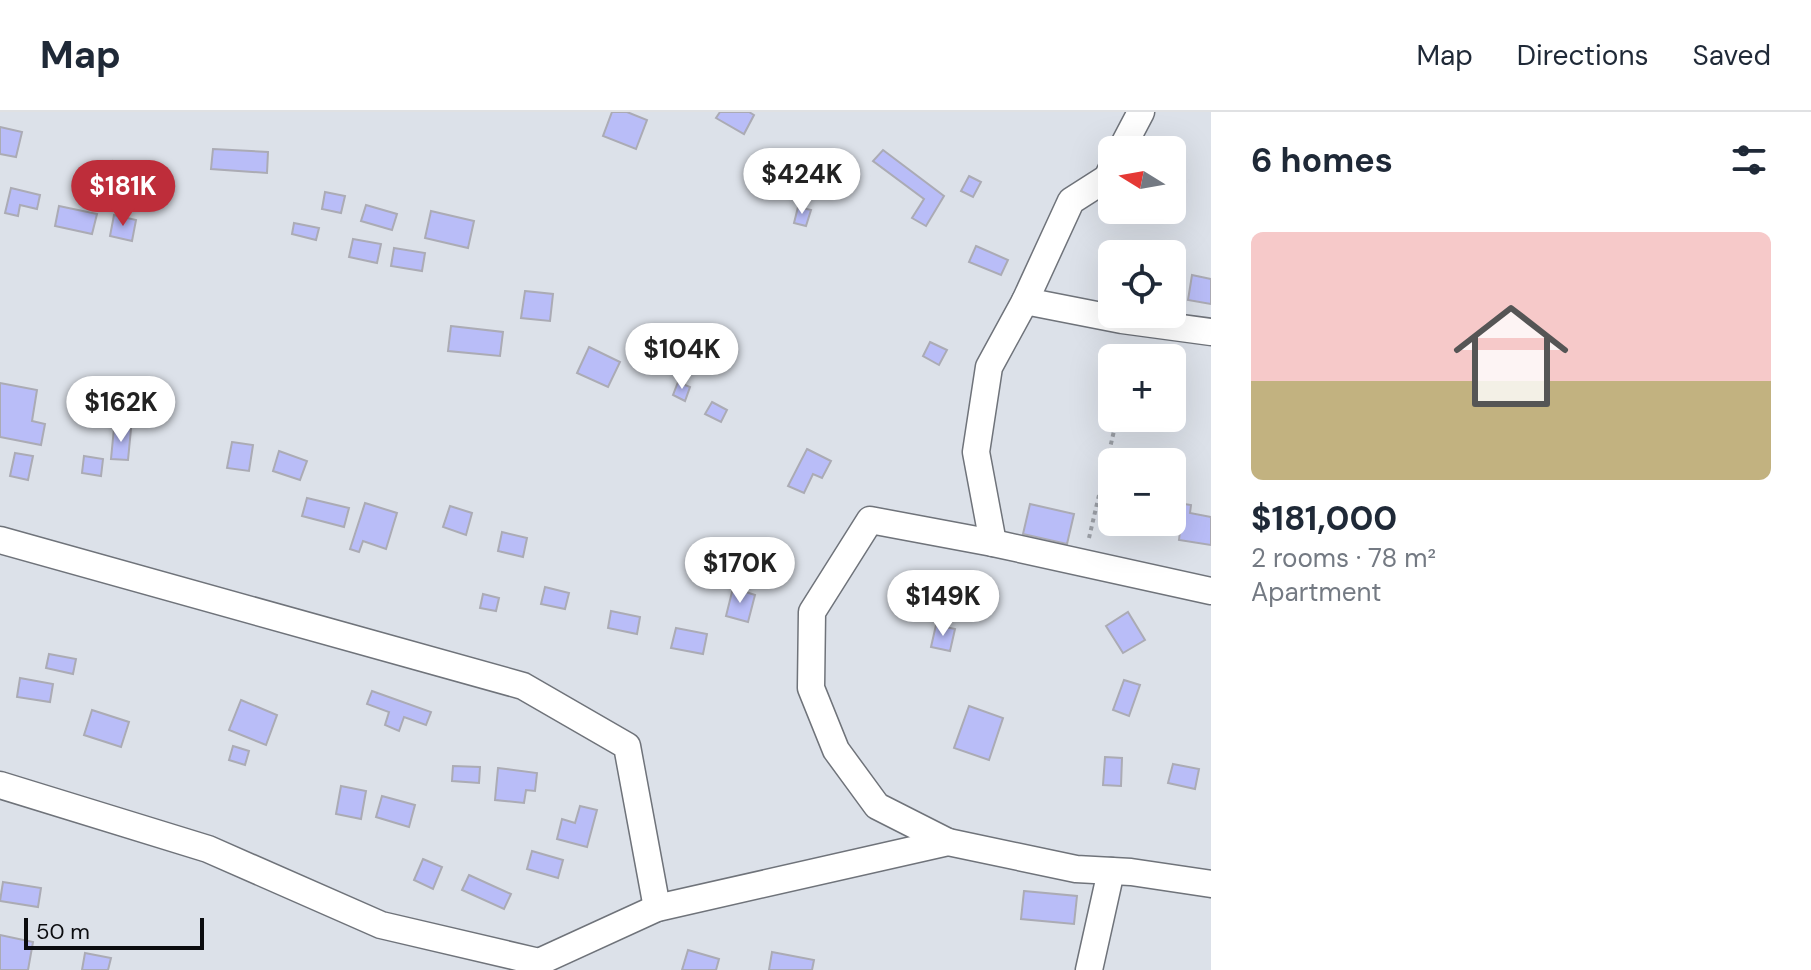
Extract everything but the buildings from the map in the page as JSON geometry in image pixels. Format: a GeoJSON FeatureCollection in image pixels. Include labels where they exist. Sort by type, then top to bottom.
{"type":"FeatureCollection","features":[{"type":"Feature","properties":{"kind":"street"},"geometry":{"type":"LineString","coordinates":[[1128,136],[1141,112]]}},
{"type":"Feature","properties":{"kind":"street"},"geometry":{"type":"LineString","coordinates":[[993,543],[976,452],[989,367],[1025,301],[1071,201],[1098,184]]}},
{"type":"Feature","properties":{"kind":"street"},"geometry":{"type":"LineString","coordinates":[[1025,301],[1122,320],[1211,332]]}},
{"type":"Feature","properties":{"kind":"street"},"geometry":{"type":"LineString","coordinates":[[1211,591],[993,543],[870,520],[812,612],[811,688],[836,750],[877,806],[948,842],[1076,869],[1146,874],[1211,884]]}},
{"type":"Feature","properties":{"kind":"street"},"geometry":{"type":"LineString","coordinates":[[0,540],[523,686],[627,746],[657,908]]}},
{"type":"Feature","properties":{"kind":"street"},"geometry":{"type":"LineString","coordinates":[[0,785],[208,849],[381,925],[539,962],[657,908],[948,842]]}},
{"type":"Feature","properties":{"kind":"street"},"geometry":{"type":"LineString","coordinates":[[1089,970],[1111,871]]}},
{"type":"Feature","properties":{"kind":"path"},"geometry":{"type":"LineString","coordinates":[[1086,565],[1089,536],[1114,432]]}}]}
